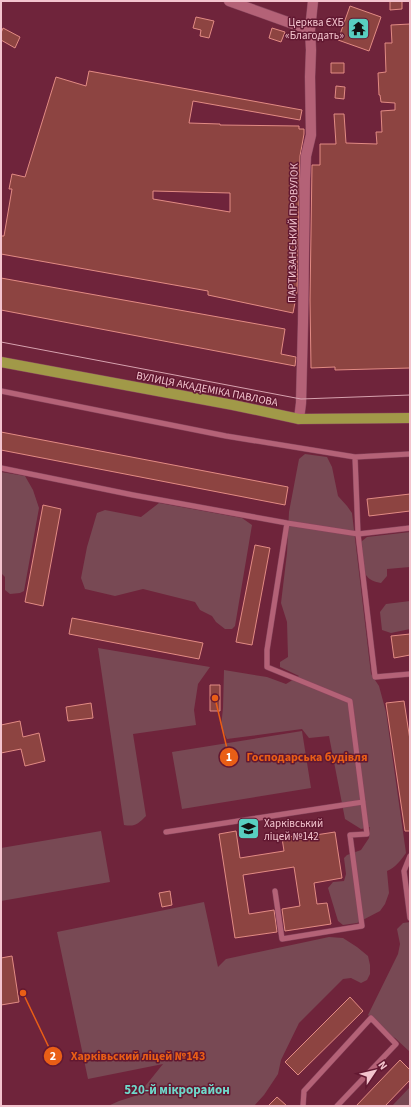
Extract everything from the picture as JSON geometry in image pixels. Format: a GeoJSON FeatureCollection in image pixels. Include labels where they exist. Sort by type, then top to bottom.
{"type":"FeatureCollection","features":[{"type":"Feature","properties":{"kind":"main road","name":"ВУЛИЦЯ АКАДЕМІКА ПАВЛОВА"},"geometry":{"type":"LineString","coordinates":[[1,362],[234,405],[299,419],[410,418]]}},
{"type":"Feature","properties":{"kind":"street"},"geometry":{"type":"LineString","coordinates":[[229,1],[310,30]]}},
{"type":"Feature","properties":{"kind":"street","name":"ПАРТИЗАНСЬКИЙ ПРОВУЛОК"},"geometry":{"type":"LineString","coordinates":[[299,419],[301,398],[305,179],[306,156],[311,135],[310,30],[313,1]]}},
{"type":"Feature","properties":{"kind":"lane"},"geometry":{"type":"LineString","coordinates":[[1,391],[226,436],[355,457],[410,454]]}},
{"type":"Feature","properties":{"kind":"lane"},"geometry":{"type":"LineString","coordinates":[[355,457],[358,534],[375,677],[410,674]]}},
{"type":"Feature","properties":{"kind":"lane"},"geometry":{"type":"LineString","coordinates":[[1,468],[286,523],[358,534],[410,528]]}},
{"type":"Feature","properties":{"kind":"lane"},"geometry":{"type":"LineString","coordinates":[[275,891],[282,939],[362,926],[350,835],[367,834],[350,701],[267,667],[267,650],[286,523]]}},
{"type":"Feature","properties":{"kind":"lane"},"geometry":{"type":"LineString","coordinates":[[166,832],[363,802]]}},
{"type":"Feature","properties":{"kind":"lane"},"geometry":{"type":"LineString","coordinates":[[410,856],[404,871],[410,918]]}},
{"type":"Feature","properties":{"kind":"lane"},"geometry":{"type":"LineString","coordinates":[[303,1106],[304,1091],[371,1018],[396,1044],[337,1106]]}},
{"type":"Feature","properties":{"kind":"shaded area"},"geometry":{"type":"Polygon","coordinates":[[[305,454],[327,457],[332,467],[338,496],[352,513],[371,674],[379,686],[386,712],[406,853],[395,866],[387,871],[389,893],[385,904],[380,911],[357,923],[343,925],[338,921],[328,888],[333,882],[344,881],[346,874],[344,858],[347,855],[361,850],[369,838],[370,827],[361,829],[345,819],[329,736],[309,738],[302,729],[227,739],[221,727],[224,670],[267,677],[286,684],[299,676],[280,667],[280,662],[288,657],[287,622],[281,603],[287,553],[289,512],[299,459],[305,454]]]}},
{"type":"Feature","properties":{"kind":"shaded area"},"geometry":{"type":"Polygon","coordinates":[[[1,472],[25,476],[33,490],[39,508],[24,591],[20,593],[10,594],[5,590],[5,577],[1,573],[1,472]]]}},
{"type":"Feature","properties":{"kind":"shaded area"},"geometry":{"type":"Polygon","coordinates":[[[159,503],[242,518],[252,525],[235,626],[232,629],[225,629],[216,622],[212,616],[200,610],[195,602],[143,589],[115,596],[85,589],[81,578],[87,547],[97,513],[105,510],[141,517],[159,503]]]}},
{"type":"Feature","properties":{"kind":"shaded area"},"geometry":{"type":"Polygon","coordinates":[[[410,532],[410,567],[387,569],[387,576],[381,583],[370,579],[365,573],[362,541],[367,537],[410,532]]]}},
{"type":"Feature","properties":{"kind":"shaded area"},"geometry":{"type":"Polygon","coordinates":[[[410,601],[410,629],[391,633],[382,630],[380,612],[386,604],[410,601]]]}},
{"type":"Feature","properties":{"kind":"shaded area"},"geometry":{"type":"Polygon","coordinates":[[[98,648],[210,667],[198,684],[194,710],[196,725],[133,734],[146,816],[138,823],[131,826],[124,825],[98,648]]]}},
{"type":"Feature","properties":{"kind":"shaded area"},"geometry":{"type":"Polygon","coordinates":[[[302,731],[311,788],[182,809],[172,752],[302,731]]]}},
{"type":"Feature","properties":{"kind":"shaded area"},"geometry":{"type":"Polygon","coordinates":[[[101,831],[110,882],[1,901],[1,848],[101,831]]]}},
{"type":"Feature","properties":{"kind":"shaded area"},"geometry":{"type":"Polygon","coordinates":[[[204,902],[218,967],[226,959],[329,937],[343,938],[368,956],[370,974],[367,980],[361,983],[351,978],[343,979],[299,1023],[281,1060],[278,1074],[264,1095],[254,1106],[108,1106],[138,1095],[163,1064],[88,1079],[57,932],[204,902]]]}},
{"type":"Feature","properties":{"kind":"shaded area"},"geometry":{"type":"Polygon","coordinates":[[[410,922],[410,1052],[368,1015],[398,954],[400,944],[397,929],[403,923],[410,922]]]}},
{"type":"Feature","properties":{"kind":"shaded area"},"geometry":{"type":"Polygon","coordinates":[[[410,1087],[410,1106],[392,1106],[410,1087]]]}},
{"type":"Feature","properties":{"kind":"building"},"geometry":{"type":"Polygon","coordinates":[[[390,1],[402,1],[402,9],[390,10],[390,1]]]}},
{"type":"Feature","properties":{"kind":"building","name":"Церква ЄХБ «Благодать»"},"geometry":{"type":"Polygon","coordinates":[[[350,6],[381,17],[369,51],[338,40],[350,6]]]}},
{"type":"Feature","properties":{"kind":"building"},"geometry":{"type":"Polygon","coordinates":[[[196,17],[214,21],[209,38],[200,36],[201,30],[193,28],[196,17]]]}},
{"type":"Feature","properties":{"kind":"building"},"geometry":{"type":"Polygon","coordinates":[[[410,24],[410,368],[335,370],[335,367],[311,368],[310,300],[312,165],[320,165],[320,144],[336,144],[334,114],[344,114],[346,143],[377,144],[376,132],[382,132],[381,111],[395,110],[395,103],[381,102],[379,95],[378,73],[386,72],[385,43],[392,43],[391,25],[410,24]]]}},
{"type":"Feature","properties":{"kind":"building"},"geometry":{"type":"Polygon","coordinates":[[[3,28],[20,37],[15,48],[1,40],[3,28]]]}},
{"type":"Feature","properties":{"kind":"building"},"geometry":{"type":"Polygon","coordinates":[[[272,28],[285,32],[281,42],[269,38],[272,28]]]}},
{"type":"Feature","properties":{"kind":"building"},"geometry":{"type":"Polygon","coordinates":[[[331,63],[344,63],[344,73],[331,73],[331,63]]]}},
{"type":"Feature","properties":{"kind":"building"},"geometry":{"type":"Polygon","coordinates":[[[89,71],[302,110],[300,120],[193,101],[189,123],[299,126],[299,129],[304,129],[300,156],[297,292],[293,313],[208,295],[208,291],[1,254],[1,236],[4,236],[12,189],[9,189],[12,174],[25,177],[56,77],[86,86],[89,71]],[[153,191],[153,199],[230,212],[230,193],[153,191]]]}},
{"type":"Feature","properties":{"kind":"building"},"geometry":{"type":"Polygon","coordinates":[[[336,86],[345,87],[344,99],[335,98],[336,86]]]}},
{"type":"Feature","properties":{"kind":"building"},"geometry":{"type":"Polygon","coordinates":[[[1,278],[285,329],[281,354],[296,357],[295,366],[1,310],[1,278]]]}},
{"type":"Feature","properties":{"kind":"building"},"geometry":{"type":"Polygon","coordinates":[[[1,432],[288,487],[285,505],[1,450],[1,432]]]}},
{"type":"Feature","properties":{"kind":"building"},"geometry":{"type":"Polygon","coordinates":[[[410,494],[410,511],[369,516],[367,499],[410,494]]]}},
{"type":"Feature","properties":{"kind":"building"},"geometry":{"type":"Polygon","coordinates":[[[43,505],[61,509],[43,606],[25,602],[43,505]]]}},
{"type":"Feature","properties":{"kind":"building"},"geometry":{"type":"Polygon","coordinates":[[[255,545],[270,548],[252,645],[236,642],[255,545]]]}},
{"type":"Feature","properties":{"kind":"building"},"geometry":{"type":"Polygon","coordinates":[[[72,618],[203,643],[199,659],[69,634],[72,618]]]}},
{"type":"Feature","properties":{"kind":"building"},"geometry":{"type":"Polygon","coordinates":[[[410,634],[410,655],[394,658],[391,636],[410,634]]]}},
{"type":"Feature","properties":{"kind":"building"},"geometry":{"type":"Polygon","coordinates":[[[210,685],[220,685],[220,711],[210,711],[210,685]]]}},
{"type":"Feature","properties":{"kind":"building"},"geometry":{"type":"Polygon","coordinates":[[[404,701],[410,740],[410,831],[405,831],[386,703],[404,701]]]}},
{"type":"Feature","properties":{"kind":"building"},"geometry":{"type":"Polygon","coordinates":[[[91,703],[93,718],[68,721],[66,707],[91,703]]]}},
{"type":"Feature","properties":{"kind":"building"},"geometry":{"type":"Polygon","coordinates":[[[20,721],[23,737],[39,733],[45,761],[25,766],[21,749],[1,753],[1,725],[20,721]]]}},
{"type":"Feature","properties":{"kind":"building"},"geometry":{"type":"Polygon","coordinates":[[[236,831],[240,858],[284,851],[282,838],[295,836],[296,838],[335,832],[342,878],[314,883],[317,904],[327,903],[331,924],[285,931],[282,909],[300,906],[294,867],[243,875],[249,914],[274,910],[277,932],[235,938],[219,834],[236,831]]]}},
{"type":"Feature","properties":{"kind":"building"},"geometry":{"type":"Polygon","coordinates":[[[170,891],[172,905],[162,907],[159,893],[170,891]]]}},
{"type":"Feature","properties":{"kind":"building"},"geometry":{"type":"Polygon","coordinates":[[[12,956],[19,1002],[1,1005],[1,958],[12,956]]]}},
{"type":"Feature","properties":{"kind":"building"},"geometry":{"type":"Polygon","coordinates":[[[350,997],[363,1011],[298,1075],[285,1062],[350,997]]]}},
{"type":"Feature","properties":{"kind":"building"},"geometry":{"type":"Polygon","coordinates":[[[400,1060],[410,1070],[410,1080],[385,1106],[356,1106],[400,1060]]]}},
{"type":"Feature","properties":{"kind":"building"},"geometry":{"type":"Polygon","coordinates":[[[277,1097],[287,1106],[268,1106],[277,1097]]]}},
{"type":"Feature","properties":{"kind":"tram line"},"geometry":{"type":"LineString","coordinates":[[1,342],[301,399],[410,395]]}},
{"type":"Feature","properties":{"kind":"place","name":"Церква ЄХБ «Благодать»"},"geometry":{"type":"Point","coordinates":[359,28]}},
{"type":"Feature","properties":{"kind":"place","name":"Господарська будівля"},"geometry":{"type":"Point","coordinates":[215,698]}},
{"type":"Feature","properties":{"kind":"place","name":"Харківський ліцей №142"},"geometry":{"type":"Point","coordinates":[249,829]}},
{"type":"Feature","properties":{"kind":"place","name":"Харківьский ліцей №143"},"geometry":{"type":"Point","coordinates":[23,993]}},
{"type":"Feature","properties":{"kind":"district","name":"520-й мікрорайон"},"geometry":{"type":"Point","coordinates":[177,1090]}}]}
